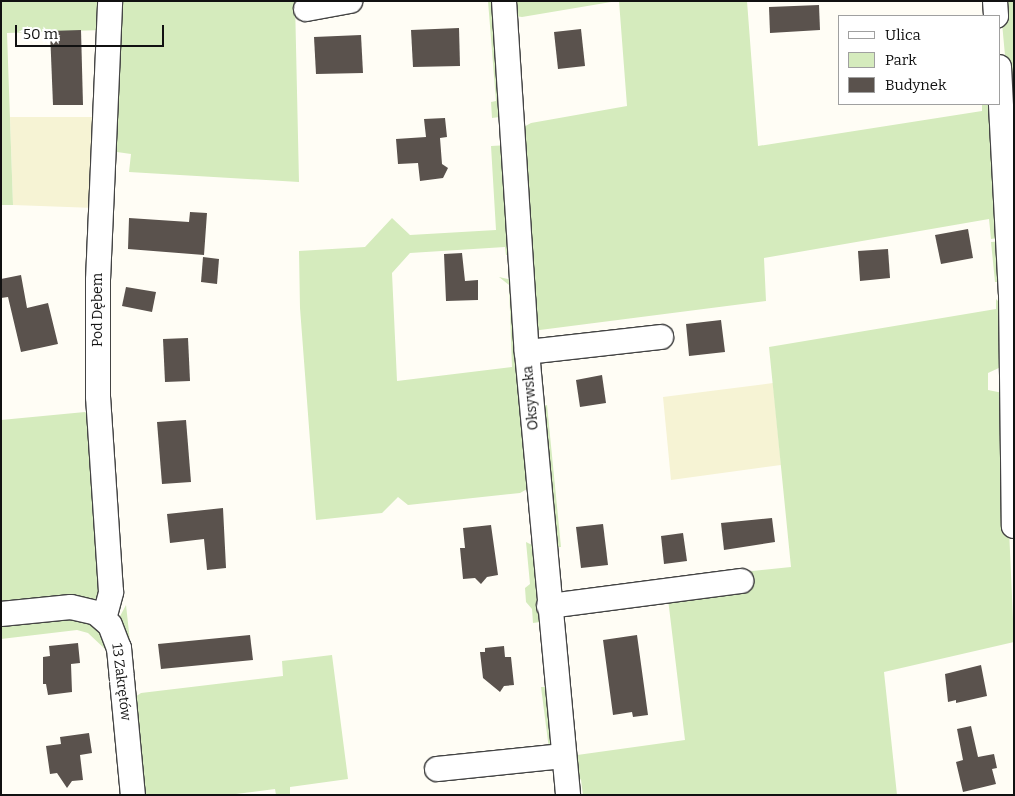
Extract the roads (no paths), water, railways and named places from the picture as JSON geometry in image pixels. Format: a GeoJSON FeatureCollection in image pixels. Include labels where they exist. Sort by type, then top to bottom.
{"type":"FeatureCollection","features":[{"type":"Feature","properties":{"kind":"street","name":"Pod Dębem"},"geometry":{"type":"LineString","coordinates":[[104,619],[111,592],[98,397],[98,280],[110,1]]}},
{"type":"Feature","properties":{"kind":"street"},"geometry":{"type":"LineString","coordinates":[[306,9],[350,1]]}},
{"type":"Feature","properties":{"kind":"street","name":"Oksywska"},"geometry":{"type":"LineString","coordinates":[[504,1],[527,352],[549,606],[568,795]]}},
{"type":"Feature","properties":{"kind":"street"},"geometry":{"type":"LineString","coordinates":[[994,1],[996,15]]}},
{"type":"Feature","properties":{"kind":"street"},"geometry":{"type":"LineString","coordinates":[[1000,92],[1009,226],[1014,526]]}},
{"type":"Feature","properties":{"kind":"street"},"geometry":{"type":"LineString","coordinates":[[527,352],[661,337]]}},
{"type":"Feature","properties":{"kind":"street"},"geometry":{"type":"LineString","coordinates":[[549,606],[741,581]]}},
{"type":"Feature","properties":{"kind":"street"},"geometry":{"type":"LineString","coordinates":[[1,614],[71,607],[88,610],[104,619]]}},
{"type":"Feature","properties":{"kind":"street","name":"13 Zakrętów"},"geometry":{"type":"LineString","coordinates":[[104,619],[119,648],[133,795]]}},
{"type":"Feature","properties":{"kind":"street"},"geometry":{"type":"LineString","coordinates":[[437,769],[563,756]]}}]}
